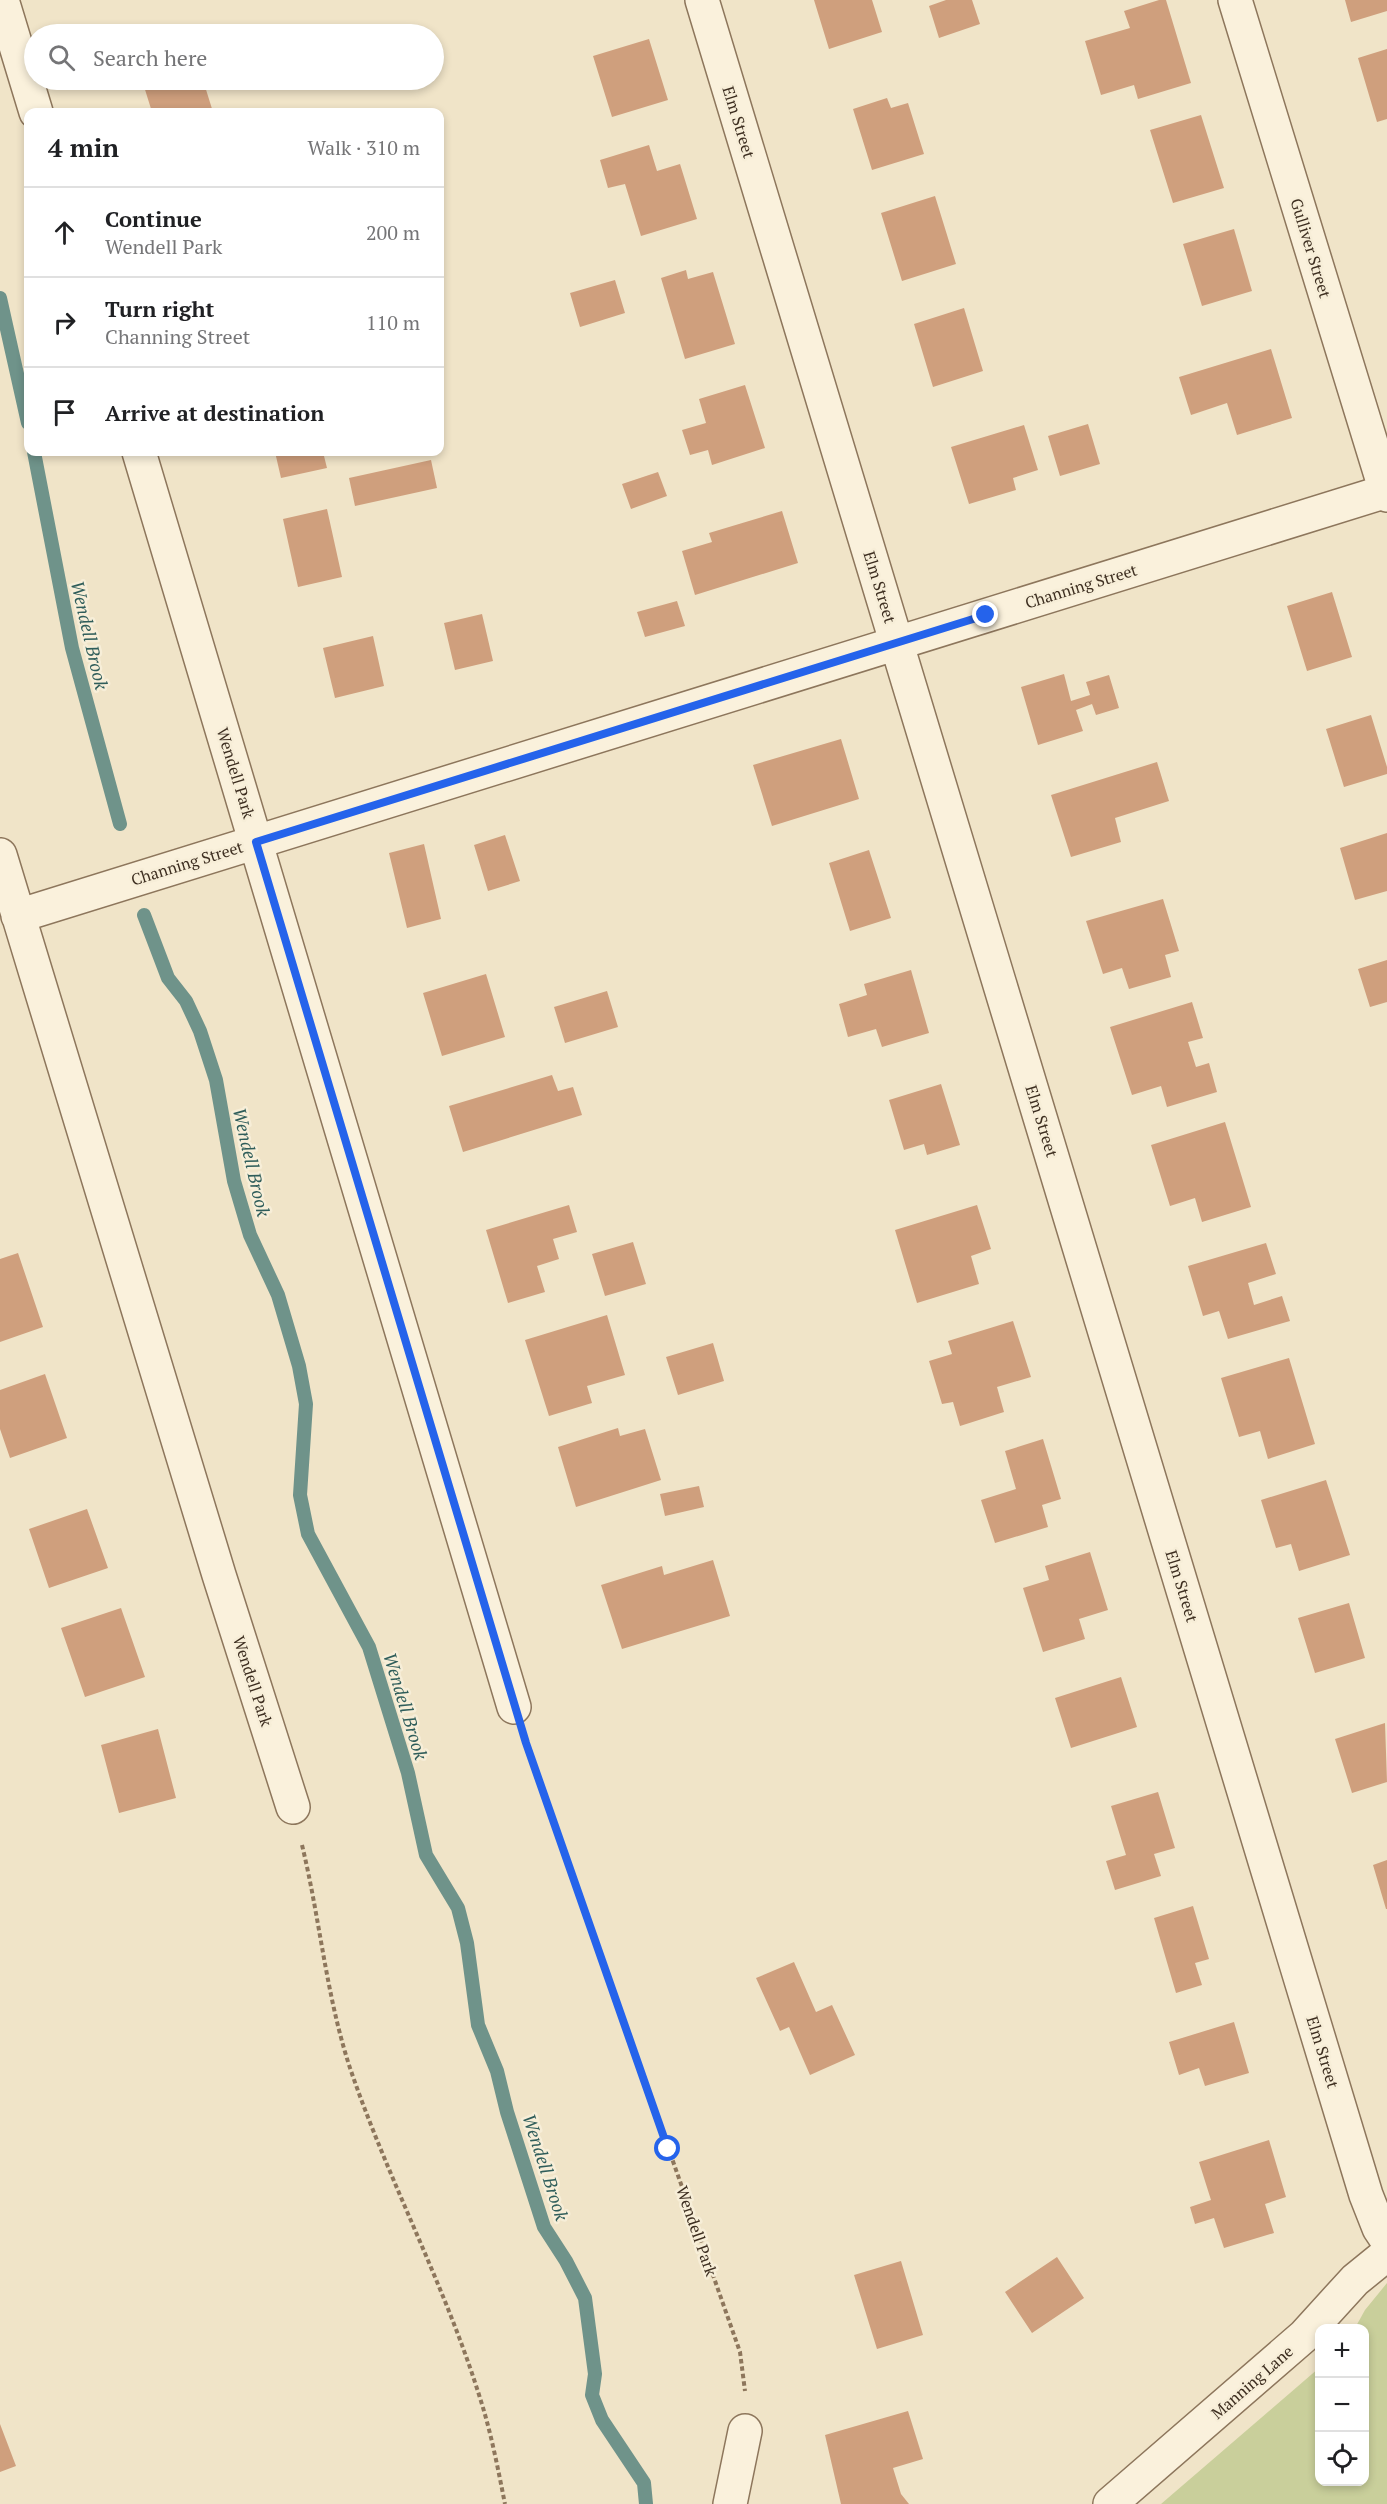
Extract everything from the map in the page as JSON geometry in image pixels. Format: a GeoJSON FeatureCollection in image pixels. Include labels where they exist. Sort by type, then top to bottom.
{"type":"FeatureCollection","features":[{"type":"Feature","properties":{"kind":"street"},"geometry":{"type":"LineString","coordinates":[[2,0],[24,72]]}},
{"type":"Feature","properties":{"kind":"street","name":"Elm Street"},"geometry":{"type":"LineString","coordinates":[[702,0],[1366,2195],[1379,2228],[1387,2240]]}},
{"type":"Feature","properties":{"kind":"street","name":"Gulliver Street"},"geometry":{"type":"LineString","coordinates":[[1235,0],[1387,492]]}},
{"type":"Feature","properties":{"kind":"street"},"geometry":{"type":"LineString","coordinates":[[29,90],[35,108]]}},
{"type":"Feature","properties":{"kind":"street","name":"Wendell Park"},"geometry":{"type":"LineString","coordinates":[[140,456],[514,1707]]}},
{"type":"Feature","properties":{"kind":"street","name":"Channing Street"},"geometry":{"type":"LineString","coordinates":[[18,916],[1387,492]]}},
{"type":"Feature","properties":{"kind":"street","name":"Wendell Park"},"geometry":{"type":"LineString","coordinates":[[0,855],[219,1575],[293,1807]]}},
{"type":"Feature","properties":{"kind":"street","name":"Manning Lane"},"geometry":{"type":"LineString","coordinates":[[1110,2504],[1304,2336],[1355,2280],[1387,2254]]}},
{"type":"Feature","properties":{"kind":"street"},"geometry":{"type":"LineString","coordinates":[[730,2504],[745,2431]]}},
{"type":"Feature","properties":{"kind":"path","name":"Wendell Park"},"geometry":{"type":"LineString","coordinates":[[514,1707],[548,1810],[740,2352],[747,2408],[745,2431]]}},
{"type":"Feature","properties":{"kind":"path"},"geometry":{"type":"LineString","coordinates":[[293,1807],[312,1893],[324,1966],[349,2064],[368,2118],[459,2337],[481,2399],[505,2504]]}},
{"type":"Feature","properties":{"kind":"green space"},"geometry":{"type":"Polygon","coordinates":[[[1387,2283],[1387,2504],[1161,2504],[1315,2371],[1315,2486],[1369,2486],[1369,2324],[1357,2324],[1365,2310],[1387,2283]]]}},
{"type":"Feature","properties":{"kind":"building"},"geometry":{"type":"Polygon","coordinates":[[[814,0],[872,0],[882,32],[829,49],[814,0]]]}},
{"type":"Feature","properties":{"kind":"building"},"geometry":{"type":"Polygon","coordinates":[[[946,0],[972,0],[980,24],[939,38],[929,6],[946,0]]]}},
{"type":"Feature","properties":{"kind":"building"},"geometry":{"type":"Polygon","coordinates":[[[1166,0],[1191,83],[1138,99],[1134,85],[1101,95],[1085,41],[1130,28],[1124,11],[1166,0]]]}},
{"type":"Feature","properties":{"kind":"building"},"geometry":{"type":"Polygon","coordinates":[[[1345,0],[1387,0],[1387,11],[1351,22],[1345,0]]]}},
{"type":"Feature","properties":{"kind":"building"},"geometry":{"type":"Polygon","coordinates":[[[649,39],[668,100],[612,117],[593,56],[649,39]]]}},
{"type":"Feature","properties":{"kind":"building"},"geometry":{"type":"Polygon","coordinates":[[[1387,49],[1387,119],[1377,122],[1358,58],[1387,49]]]}},
{"type":"Feature","properties":{"kind":"building"},"geometry":{"type":"Polygon","coordinates":[[[145,90],[206,90],[212,108],[151,108],[145,90]]]}},
{"type":"Feature","properties":{"kind":"building"},"geometry":{"type":"Polygon","coordinates":[[[887,98],[891,108],[908,103],[924,154],[872,170],[853,109],[887,98]]]}},
{"type":"Feature","properties":{"kind":"building"},"geometry":{"type":"Polygon","coordinates":[[[1201,115],[1224,188],[1173,203],[1150,130],[1201,115]]]}},
{"type":"Feature","properties":{"kind":"building"},"geometry":{"type":"Polygon","coordinates":[[[649,145],[657,171],[680,164],[697,219],[641,236],[625,184],[608,188],[600,160],[649,145]]]}},
{"type":"Feature","properties":{"kind":"building"},"geometry":{"type":"Polygon","coordinates":[[[935,196],[956,264],[902,281],[881,213],[935,196]]]}},
{"type":"Feature","properties":{"kind":"building"},"geometry":{"type":"Polygon","coordinates":[[[1234,229],[1252,291],[1202,306],[1183,244],[1234,229]]]}},
{"type":"Feature","properties":{"kind":"building"},"geometry":{"type":"Polygon","coordinates":[[[686,270],[688,279],[713,272],[735,344],[685,359],[661,278],[686,270]]]}},
{"type":"Feature","properties":{"kind":"building"},"geometry":{"type":"Polygon","coordinates":[[[615,280],[625,313],[580,327],[570,293],[615,280]]]}},
{"type":"Feature","properties":{"kind":"building"},"geometry":{"type":"Polygon","coordinates":[[[964,308],[983,371],[933,387],[914,324],[964,308]]]}},
{"type":"Feature","properties":{"kind":"building"},"geometry":{"type":"Polygon","coordinates":[[[1271,349],[1292,418],[1237,435],[1227,403],[1191,415],[1179,377],[1271,349]]]}},
{"type":"Feature","properties":{"kind":"building"},"geometry":{"type":"Polygon","coordinates":[[[745,385],[765,448],[712,465],[708,450],[690,455],[682,430],[706,423],[699,399],[745,385]]]}},
{"type":"Feature","properties":{"kind":"building"},"geometry":{"type":"Polygon","coordinates":[[[1088,424],[1100,464],[1060,476],[1048,436],[1088,424]]]}},
{"type":"Feature","properties":{"kind":"building"},"geometry":{"type":"Polygon","coordinates":[[[1024,425],[1038,470],[1013,478],[1016,490],[969,504],[951,447],[1024,425]]]}},
{"type":"Feature","properties":{"kind":"building"},"geometry":{"type":"Polygon","coordinates":[[[276,456],[324,456],[327,468],[281,478],[276,456]]]}},
{"type":"Feature","properties":{"kind":"building"},"geometry":{"type":"Polygon","coordinates":[[[431,460],[437,488],[355,506],[349,478],[431,460]]]}},
{"type":"Feature","properties":{"kind":"building"},"geometry":{"type":"Polygon","coordinates":[[[658,472],[667,496],[631,509],[622,484],[658,472]]]}},
{"type":"Feature","properties":{"kind":"building"},"geometry":{"type":"Polygon","coordinates":[[[327,509],[342,577],[298,587],[283,519],[327,509]]]}},
{"type":"Feature","properties":{"kind":"building"},"geometry":{"type":"Polygon","coordinates":[[[782,511],[798,563],[695,595],[682,551],[712,542],[709,533],[782,511]]]}},
{"type":"Feature","properties":{"kind":"building"},"geometry":{"type":"Polygon","coordinates":[[[1332,592],[1352,657],[1307,671],[1287,606],[1332,592]]]}},
{"type":"Feature","properties":{"kind":"building"},"geometry":{"type":"Polygon","coordinates":[[[677,601],[685,626],[645,637],[637,612],[677,601]]]}},
{"type":"Feature","properties":{"kind":"building"},"geometry":{"type":"Polygon","coordinates":[[[482,614],[493,661],[455,670],[444,623],[482,614]]]}},
{"type":"Feature","properties":{"kind":"building"},"geometry":{"type":"Polygon","coordinates":[[[373,636],[384,686],[335,698],[323,648],[373,636]]]}},
{"type":"Feature","properties":{"kind":"building"},"geometry":{"type":"Polygon","coordinates":[[[1064,674],[1071,701],[1090,695],[1086,682],[1109,675],[1119,708],[1096,715],[1092,704],[1076,710],[1083,731],[1038,745],[1021,687],[1064,674]]]}},
{"type":"Feature","properties":{"kind":"building"},"geometry":{"type":"Polygon","coordinates":[[[1371,715],[1387,767],[1387,774],[1344,787],[1326,729],[1371,715]]]}},
{"type":"Feature","properties":{"kind":"building"},"geometry":{"type":"Polygon","coordinates":[[[841,739],[859,799],[772,826],[753,765],[841,739]]]}},
{"type":"Feature","properties":{"kind":"building"},"geometry":{"type":"Polygon","coordinates":[[[1157,762],[1169,801],[1115,818],[1121,842],[1071,857],[1051,795],[1157,762]]]}},
{"type":"Feature","properties":{"kind":"building"},"geometry":{"type":"Polygon","coordinates":[[[1387,833],[1387,891],[1355,900],[1340,848],[1387,833]]]}},
{"type":"Feature","properties":{"kind":"building"},"geometry":{"type":"Polygon","coordinates":[[[505,835],[520,881],[488,891],[474,845],[505,835]]]}},
{"type":"Feature","properties":{"kind":"building"},"geometry":{"type":"Polygon","coordinates":[[[424,844],[441,919],[407,928],[389,853],[424,844]]]}},
{"type":"Feature","properties":{"kind":"building"},"geometry":{"type":"Polygon","coordinates":[[[869,850],[891,918],[850,931],[829,863],[869,850]]]}},
{"type":"Feature","properties":{"kind":"building"},"geometry":{"type":"Polygon","coordinates":[[[1163,899],[1179,951],[1165,955],[1171,977],[1129,989],[1122,968],[1103,974],[1086,921],[1163,899]]]}},
{"type":"Feature","properties":{"kind":"building"},"geometry":{"type":"Polygon","coordinates":[[[1387,960],[1387,1002],[1370,1007],[1358,969],[1387,960]]]}},
{"type":"Feature","properties":{"kind":"building"},"geometry":{"type":"Polygon","coordinates":[[[911,970],[929,1033],[882,1047],[876,1029],[848,1037],[839,1004],[867,995],[864,984],[911,970]]]}},
{"type":"Feature","properties":{"kind":"building"},"geometry":{"type":"Polygon","coordinates":[[[486,974],[505,1037],[442,1056],[423,993],[486,974]]]}},
{"type":"Feature","properties":{"kind":"building"},"geometry":{"type":"Polygon","coordinates":[[[607,991],[618,1027],[565,1043],[554,1007],[607,991]]]}},
{"type":"Feature","properties":{"kind":"building"},"geometry":{"type":"Polygon","coordinates":[[[1192,1002],[1203,1038],[1188,1042],[1196,1067],[1209,1063],[1217,1092],[1167,1107],[1161,1086],[1132,1095],[1110,1027],[1192,1002]]]}},
{"type":"Feature","properties":{"kind":"building"},"geometry":{"type":"Polygon","coordinates":[[[552,1075],[558,1091],[573,1087],[582,1115],[463,1152],[449,1106],[552,1075]]]}},
{"type":"Feature","properties":{"kind":"building"},"geometry":{"type":"Polygon","coordinates":[[[941,1084],[960,1145],[927,1155],[924,1144],[904,1150],[889,1100],[941,1084]]]}},
{"type":"Feature","properties":{"kind":"building"},"geometry":{"type":"Polygon","coordinates":[[[1225,1122],[1251,1207],[1202,1222],[1195,1198],[1170,1206],[1151,1145],[1225,1122]]]}},
{"type":"Feature","properties":{"kind":"building"},"geometry":{"type":"Polygon","coordinates":[[[569,1205],[577,1232],[553,1239],[559,1259],[537,1266],[545,1292],[508,1303],[486,1230],[569,1205]]]}},
{"type":"Feature","properties":{"kind":"building"},"geometry":{"type":"Polygon","coordinates":[[[977,1205],[991,1249],[971,1256],[979,1284],[917,1303],[895,1230],[977,1205]]]}},
{"type":"Feature","properties":{"kind":"building"},"geometry":{"type":"Polygon","coordinates":[[[633,1242],[646,1284],[605,1296],[592,1254],[633,1242]]]}},
{"type":"Feature","properties":{"kind":"building"},"geometry":{"type":"Polygon","coordinates":[[[1266,1243],[1276,1274],[1248,1283],[1254,1305],[1282,1296],[1290,1321],[1228,1339],[1219,1311],[1203,1316],[1188,1266],[1266,1243]]]}},
{"type":"Feature","properties":{"kind":"building"},"geometry":{"type":"Polygon","coordinates":[[[18,1253],[43,1327],[0,1342],[0,1259],[18,1253]]]}},
{"type":"Feature","properties":{"kind":"building"},"geometry":{"type":"Polygon","coordinates":[[[607,1315],[625,1375],[587,1386],[592,1403],[549,1416],[525,1340],[607,1315]]]}},
{"type":"Feature","properties":{"kind":"building"},"geometry":{"type":"Polygon","coordinates":[[[1013,1321],[1031,1377],[997,1387],[1004,1412],[960,1426],[953,1402],[942,1404],[929,1361],[952,1354],[948,1341],[1013,1321]]]}},
{"type":"Feature","properties":{"kind":"building"},"geometry":{"type":"Polygon","coordinates":[[[713,1343],[724,1381],[678,1395],[666,1357],[713,1343]]]}},
{"type":"Feature","properties":{"kind":"building"},"geometry":{"type":"Polygon","coordinates":[[[1289,1358],[1315,1444],[1268,1459],[1260,1431],[1239,1437],[1221,1378],[1289,1358]]]}},
{"type":"Feature","properties":{"kind":"building"},"geometry":{"type":"Polygon","coordinates":[[[45,1374],[67,1438],[10,1458],[0,1429],[0,1390],[45,1374]]]}},
{"type":"Feature","properties":{"kind":"building"},"geometry":{"type":"Polygon","coordinates":[[[618,1428],[620,1436],[645,1429],[661,1480],[576,1507],[558,1447],[618,1428]]]}},
{"type":"Feature","properties":{"kind":"building"},"geometry":{"type":"Polygon","coordinates":[[[1043,1439],[1061,1499],[1042,1505],[1048,1527],[995,1543],[981,1500],[1016,1489],[1005,1451],[1043,1439]]]}},
{"type":"Feature","properties":{"kind":"building"},"geometry":{"type":"Polygon","coordinates":[[[1326,1480],[1350,1555],[1299,1571],[1291,1544],[1276,1548],[1261,1500],[1326,1480]]]}},
{"type":"Feature","properties":{"kind":"building"},"geometry":{"type":"Polygon","coordinates":[[[699,1486],[704,1507],[665,1516],[660,1494],[699,1486]]]}},
{"type":"Feature","properties":{"kind":"building"},"geometry":{"type":"Polygon","coordinates":[[[87,1509],[108,1568],[49,1588],[29,1529],[87,1509]]]}},
{"type":"Feature","properties":{"kind":"building"},"geometry":{"type":"Polygon","coordinates":[[[1090,1552],[1108,1610],[1079,1619],[1085,1639],[1043,1652],[1023,1588],[1049,1580],[1045,1566],[1090,1552]]]}},
{"type":"Feature","properties":{"kind":"building"},"geometry":{"type":"Polygon","coordinates":[[[713,1560],[730,1616],[622,1649],[601,1585],[662,1566],[664,1575],[713,1560]]]}},
{"type":"Feature","properties":{"kind":"building"},"geometry":{"type":"Polygon","coordinates":[[[1349,1603],[1365,1658],[1315,1673],[1298,1618],[1349,1603]]]}},
{"type":"Feature","properties":{"kind":"building"},"geometry":{"type":"Polygon","coordinates":[[[121,1608],[145,1677],[85,1697],[61,1628],[121,1608]]]}},
{"type":"Feature","properties":{"kind":"building"},"geometry":{"type":"Polygon","coordinates":[[[1121,1677],[1137,1727],[1071,1748],[1055,1698],[1121,1677]]]}},
{"type":"Feature","properties":{"kind":"building"},"geometry":{"type":"Polygon","coordinates":[[[1385,1723],[1387,1782],[1352,1793],[1335,1739],[1385,1723]]]}},
{"type":"Feature","properties":{"kind":"building"},"geometry":{"type":"Polygon","coordinates":[[[158,1729],[176,1798],[119,1813],[101,1745],[158,1729]]]}},
{"type":"Feature","properties":{"kind":"building"},"geometry":{"type":"Polygon","coordinates":[[[1158,1792],[1175,1848],[1154,1854],[1161,1876],[1115,1890],[1106,1861],[1126,1855],[1111,1806],[1158,1792]]]}},
{"type":"Feature","properties":{"kind":"building"},"geometry":{"type":"Polygon","coordinates":[[[1387,1860],[1387,1909],[1386,1909],[1373,1865],[1387,1860]]]}},
{"type":"Feature","properties":{"kind":"building"},"geometry":{"type":"Polygon","coordinates":[[[1193,1906],[1209,1959],[1195,1963],[1202,1985],[1176,1993],[1154,1918],[1193,1906]]]}},
{"type":"Feature","properties":{"kind":"building"},"geometry":{"type":"Polygon","coordinates":[[[794,1962],[816,2012],[832,2005],[855,2055],[810,2075],[789,2027],[780,2031],[756,1978],[794,1962]]]}},
{"type":"Feature","properties":{"kind":"building"},"geometry":{"type":"Polygon","coordinates":[[[1234,2022],[1249,2073],[1205,2086],[1199,2068],[1179,2075],[1169,2042],[1234,2022]]]}},
{"type":"Feature","properties":{"kind":"building"},"geometry":{"type":"Polygon","coordinates":[[[1269,2140],[1286,2197],[1265,2204],[1274,2233],[1224,2248],[1214,2218],[1195,2224],[1190,2207],[1211,2200],[1199,2162],[1269,2140]]]}},
{"type":"Feature","properties":{"kind":"building"},"geometry":{"type":"Polygon","coordinates":[[[1057,2257],[1084,2298],[1032,2333],[1005,2292],[1057,2257]]]}},
{"type":"Feature","properties":{"kind":"building"},"geometry":{"type":"Polygon","coordinates":[[[901,2261],[923,2335],[877,2349],[854,2275],[901,2261]]]}},
{"type":"Feature","properties":{"kind":"building"},"geometry":{"type":"Polygon","coordinates":[[[908,2411],[923,2459],[893,2468],[901,2494],[909,2504],[841,2504],[825,2435],[908,2411]]]}},
{"type":"Feature","properties":{"kind":"building"},"geometry":{"type":"Polygon","coordinates":[[[0,2424],[16,2466],[0,2472],[0,2424]]]}},
{"type":"Feature","properties":{"kind":"waterway","name":"Wendell Brook"},"geometry":{"type":"LineString","coordinates":[[0,298],[24,405]]}},
{"type":"Feature","properties":{"kind":"waterway","name":"Wendell Brook"},"geometry":{"type":"LineString","coordinates":[[35,456],[72,648],[120,824]]}},
{"type":"Feature","properties":{"kind":"waterway","name":"Wendell Brook"},"geometry":{"type":"LineString","coordinates":[[144,915],[168,978],[186,1001],[200,1031],[216,1080],[234,1181],[250,1235],[278,1295],[299,1366],[306,1404],[300,1495],[308,1534],[369,1647],[408,1773],[426,1855],[458,1908],[467,1943],[478,2025],[497,2071],[507,2112],[544,2227],[566,2261],[585,2298],[595,2374],[592,2395],[602,2420],[644,2483],[646,2504]]}},
{"type":"Feature","properties":{"kind":"route"},"geometry":{"type":"LineString","coordinates":[[668,2149],[526,1743],[256,842],[986,615]]}}]}
